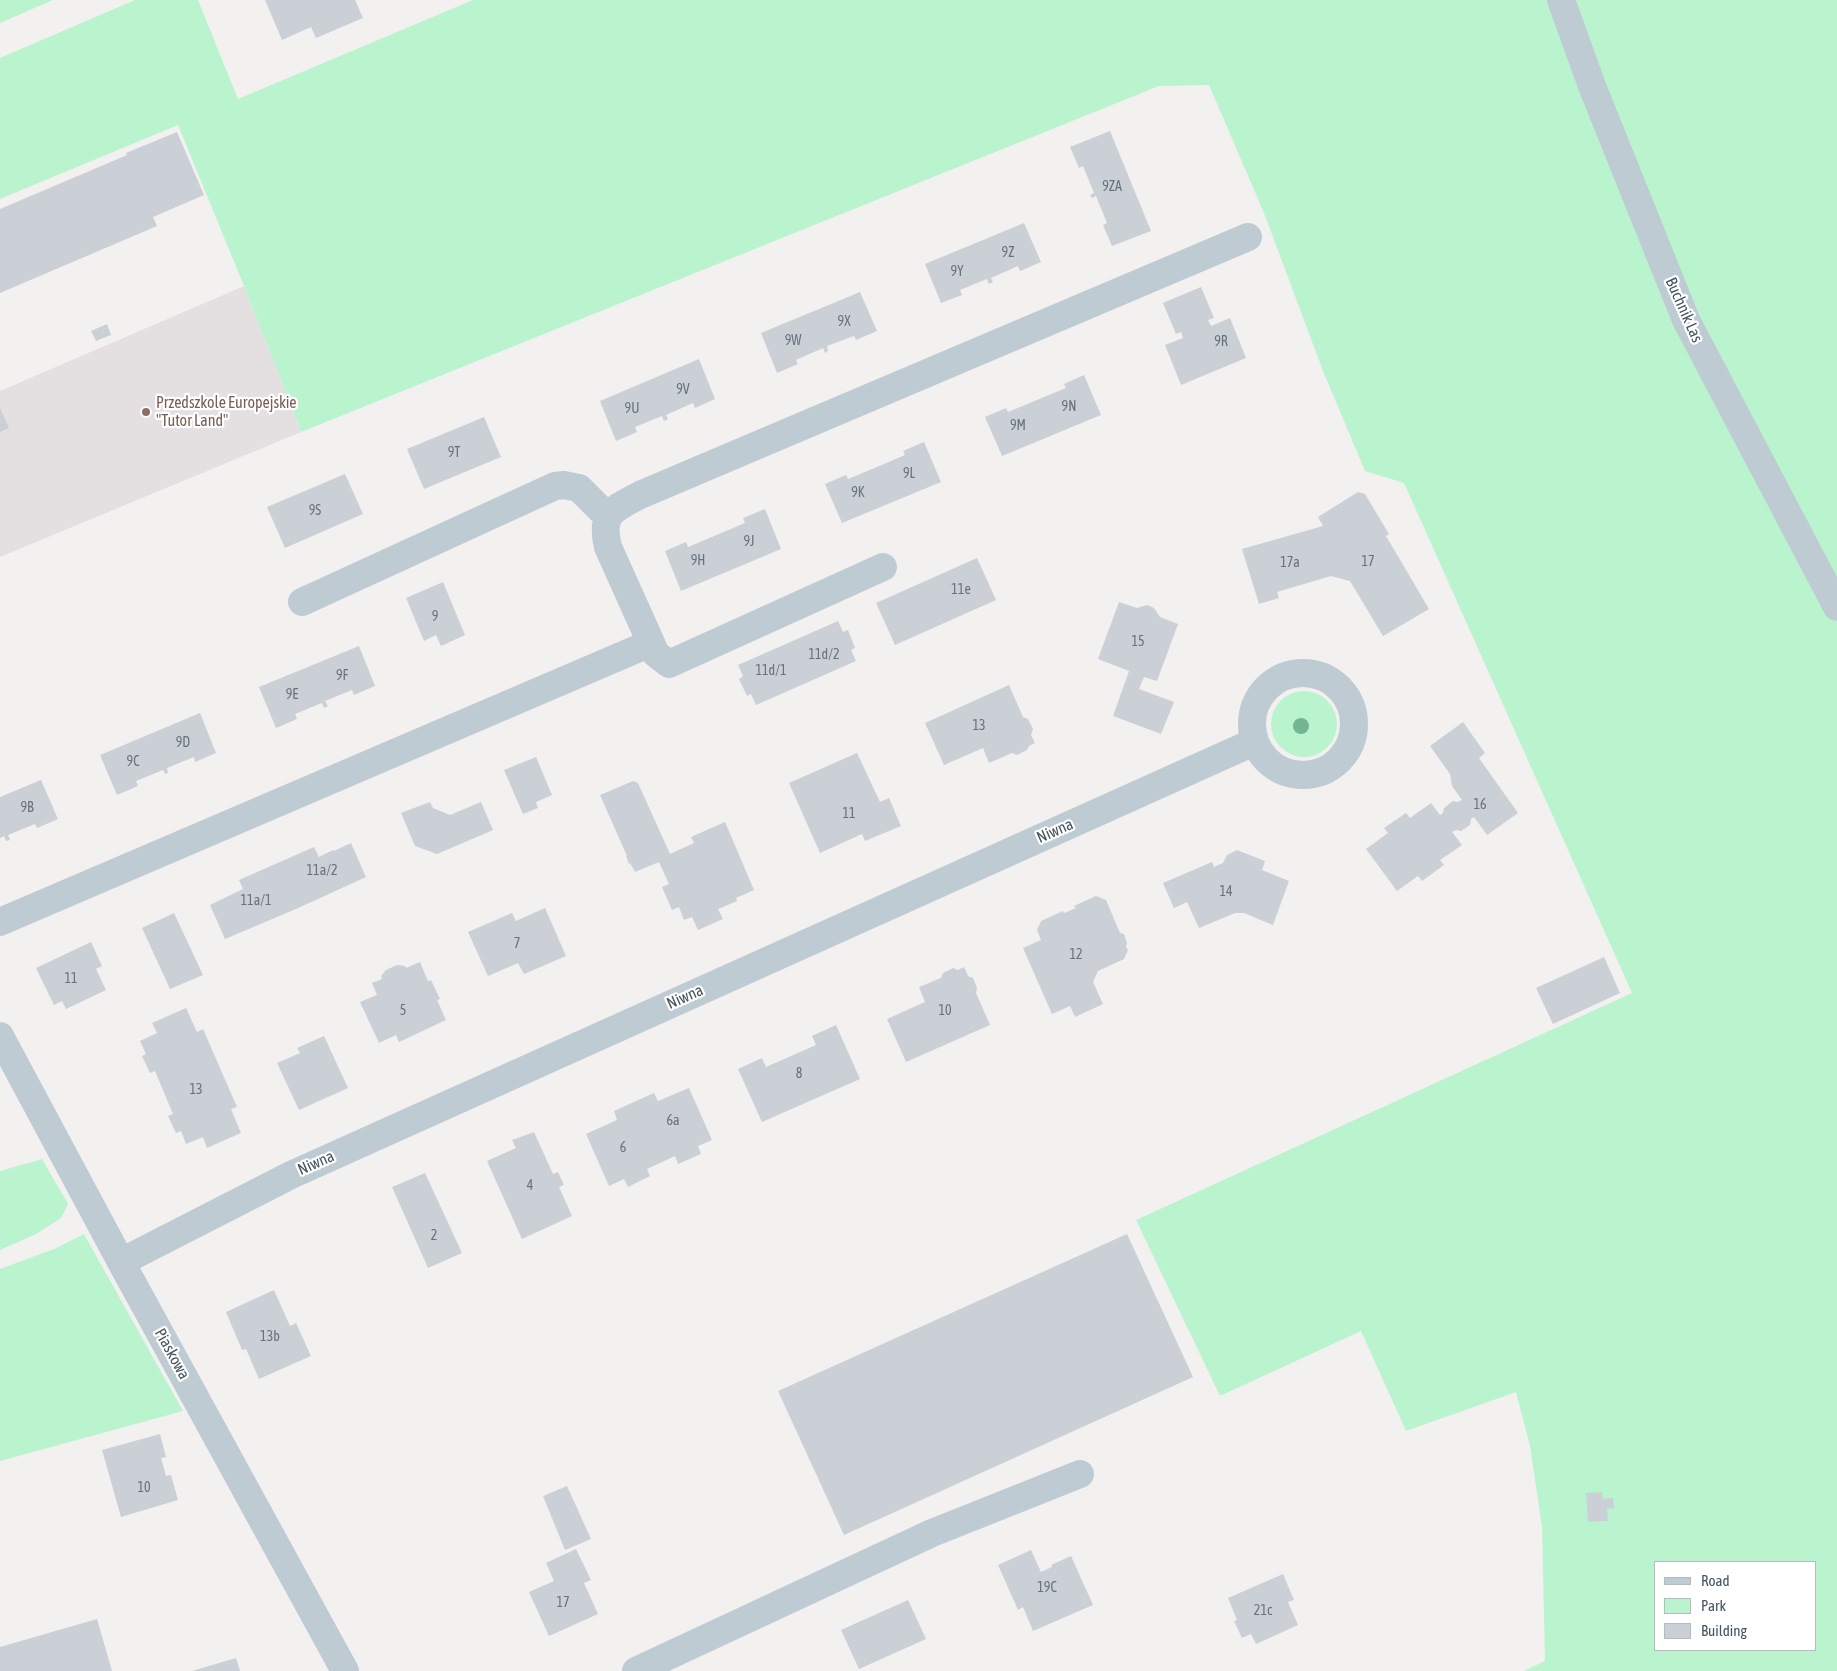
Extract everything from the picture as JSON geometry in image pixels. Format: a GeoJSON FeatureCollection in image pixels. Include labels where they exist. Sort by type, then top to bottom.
{"type":"FeatureCollection","features":[{"type":"Feature","properties":{"kind":"street","name":"Buchnik Las"},"geometry":{"type":"LineString","coordinates":[[1561,0],[1592,86],[1686,320],[1837,607]]}},
{"type":"Feature","properties":{"kind":"street"},"geometry":{"type":"LineString","coordinates":[[883,567],[669,664],[656,654],[608,547],[604,531],[608,517],[616,507],[640,495],[1248,237]]}},
{"type":"Feature","properties":{"kind":"street"},"geometry":{"type":"LineString","coordinates":[[302,602],[555,486],[564,485],[579,488],[608,517]]}},
{"type":"Feature","properties":{"kind":"street"},"geometry":{"type":"LineString","coordinates":[[0,922],[651,643]]}},
{"type":"Feature","properties":{"kind":"street","name":"Niwna"},"geometry":{"type":"LineString","coordinates":[[121,1262],[291,1175],[1254,742]]}},
{"type":"Feature","properties":{"kind":"street","name":"Piaskowa"},"geometry":{"type":"LineString","coordinates":[[0,1036],[121,1262],[345,1671]]}},
{"type":"Feature","properties":{"kind":"street"},"geometry":{"type":"LineString","coordinates":[[636,1671],[932,1533],[1080,1474]]}},
{"type":"Feature","properties":{"kind":"shaded area","name":"Przedszkole Europejskie \"Tutor Land\""},"geometry":{"type":"Polygon","coordinates":[[[244,286],[301,432],[0,557],[0,391],[244,286]]]}},
{"type":"Feature","properties":{"kind":"green space"},"geometry":{"type":"Polygon","coordinates":[[[0,0],[53,0],[0,23],[0,0]]]}},
{"type":"Feature","properties":{"kind":"green space"},"geometry":{"type":"Polygon","coordinates":[[[135,0],[198,0],[238,99],[473,0],[1837,0],[1837,1671],[1524,1671],[1545,1661],[1542,1527],[1530,1446],[1516,1392],[1406,1431],[1361,1331],[1220,1396],[1136,1220],[1632,993],[1404,483],[1365,471],[1323,371],[1264,213],[1209,85],[1159,86],[301,432],[178,125],[0,199],[0,58],[135,0]]]}},
{"type":"Feature","properties":{"kind":"green space"},"geometry":{"type":"Polygon","coordinates":[[[1304,691],[1316,694],[1327,701],[1334,712],[1337,724],[1334,736],[1327,747],[1316,754],[1304,757],[1292,754],[1281,747],[1274,736],[1271,724],[1274,712],[1281,701],[1292,694],[1304,691]]]}},
{"type":"Feature","properties":{"kind":"green space"},"geometry":{"type":"Polygon","coordinates":[[[42,1159],[68,1204],[61,1218],[36,1234],[0,1250],[0,1171],[42,1159]]]}},
{"type":"Feature","properties":{"kind":"green space"},"geometry":{"type":"Polygon","coordinates":[[[84,1234],[183,1411],[0,1461],[0,1269],[54,1249],[84,1234]]]}},
{"type":"Feature","properties":{"kind":"building"},"geometry":{"type":"Polygon","coordinates":[[[265,0],[355,0],[363,18],[316,38],[311,27],[282,40],[265,0]]]}},
{"type":"Feature","properties":{"kind":"building"},"geometry":{"type":"Polygon","coordinates":[[[1110,131],[1151,231],[1112,246],[1103,225],[1107,223],[1096,196],[1092,198],[1090,195],[1094,193],[1083,166],[1079,168],[1070,147],[1110,131]]]}},
{"type":"Feature","properties":{"kind":"building"},"geometry":{"type":"Polygon","coordinates":[[[177,132],[204,195],[153,217],[157,226],[0,293],[0,209],[177,132]]]}},
{"type":"Feature","properties":{"kind":"building"},"geometry":{"type":"Polygon","coordinates":[[[1024,223],[1041,262],[1020,271],[1018,266],[991,278],[993,282],[989,284],[987,279],[960,290],[962,295],[941,303],[925,264],[1024,223]]]}},
{"type":"Feature","properties":{"kind":"building"},"geometry":{"type":"Polygon","coordinates":[[[1201,287],[1214,318],[1208,320],[1211,326],[1230,318],[1246,358],[1181,385],[1165,345],[1183,338],[1181,332],[1176,334],[1163,303],[1201,287]]]}},
{"type":"Feature","properties":{"kind":"building"},"geometry":{"type":"Polygon","coordinates":[[[860,292],[877,331],[856,340],[854,336],[827,346],[828,351],[825,353],[823,348],[796,360],[798,364],[777,373],[761,333],[860,292]]]}},
{"type":"Feature","properties":{"kind":"building"},"geometry":{"type":"Polygon","coordinates":[[[107,324],[111,335],[96,341],[91,331],[107,324]]]}},
{"type":"Feature","properties":{"kind":"building"},"geometry":{"type":"Polygon","coordinates":[[[699,359],[715,399],[695,408],[693,403],[666,415],[668,419],[664,421],[662,416],[635,427],[637,432],[616,441],[600,401],[699,359]]]}},
{"type":"Feature","properties":{"kind":"building"},"geometry":{"type":"Polygon","coordinates":[[[1084,375],[1101,415],[1002,456],[985,417],[1006,408],[1008,412],[1066,388],[1064,384],[1084,375]]]}},
{"type":"Feature","properties":{"kind":"building"},"geometry":{"type":"Polygon","coordinates":[[[0,408],[9,428],[0,432],[0,408]]]}},
{"type":"Feature","properties":{"kind":"building"},"geometry":{"type":"Polygon","coordinates":[[[484,417],[501,457],[424,489],[407,449],[484,417]]]}},
{"type":"Feature","properties":{"kind":"building"},"geometry":{"type":"Polygon","coordinates":[[[924,442],[941,482],[842,523],[825,484],[846,475],[848,479],[877,467],[905,455],[903,451],[924,442]]]}},
{"type":"Feature","properties":{"kind":"building"},"geometry":{"type":"Polygon","coordinates":[[[345,474],[363,514],[285,548],[267,507],[345,474]]]}},
{"type":"Feature","properties":{"kind":"building"},"geometry":{"type":"Polygon","coordinates":[[[1358,492],[1365,494],[1389,534],[1386,536],[1429,609],[1383,636],[1350,581],[1331,576],[1277,592],[1279,598],[1259,604],[1242,549],[1323,526],[1318,517],[1358,492]]]}},
{"type":"Feature","properties":{"kind":"building"},"geometry":{"type":"Polygon","coordinates":[[[765,509],[781,549],[681,591],[665,551],[686,542],[688,547],[745,523],[743,518],[765,509]]]}},
{"type":"Feature","properties":{"kind":"building"},"geometry":{"type":"Polygon","coordinates":[[[977,558],[996,600],[895,645],[876,603],[977,558]]]}},
{"type":"Feature","properties":{"kind":"building"},"geometry":{"type":"Polygon","coordinates":[[[443,582],[465,635],[441,646],[436,635],[424,641],[406,598],[443,582]]]}},
{"type":"Feature","properties":{"kind":"building"},"geometry":{"type":"Polygon","coordinates":[[[1119,602],[1137,608],[1147,605],[1154,608],[1160,617],[1178,624],[1157,681],[1144,677],[1139,689],[1174,702],[1161,734],[1113,716],[1129,671],[1098,659],[1119,602]]]}},
{"type":"Feature","properties":{"kind":"building"},"geometry":{"type":"Polygon","coordinates":[[[838,621],[843,632],[848,630],[855,648],[851,650],[856,661],[756,705],[751,694],[747,696],[739,679],[743,676],[738,665],[838,621]]]}},
{"type":"Feature","properties":{"kind":"building"},"geometry":{"type":"Polygon","coordinates":[[[359,646],[375,686],[354,695],[352,690],[325,701],[328,706],[324,708],[322,703],[295,714],[297,719],[276,728],[259,687],[359,646]]]}},
{"type":"Feature","properties":{"kind":"building"},"geometry":{"type":"Polygon","coordinates":[[[1009,685],[1023,717],[1028,719],[1033,729],[1031,735],[1035,743],[1017,755],[1012,753],[989,763],[983,748],[944,765],[925,723],[1009,685]]]}},
{"type":"Feature","properties":{"kind":"building"},"geometry":{"type":"Polygon","coordinates":[[[200,713],[216,753],[195,762],[194,757],[167,768],[168,773],[165,774],[163,770],[136,781],[138,786],[117,795],[100,755],[200,713]]]}},
{"type":"Feature","properties":{"kind":"building"},"geometry":{"type":"Polygon","coordinates":[[[1463,722],[1485,753],[1479,758],[1518,813],[1487,835],[1474,817],[1471,819],[1470,825],[1461,831],[1456,830],[1452,832],[1462,845],[1440,860],[1444,865],[1422,881],[1418,876],[1397,891],[1366,849],[1388,833],[1384,828],[1406,813],[1410,818],[1431,803],[1440,815],[1443,813],[1444,808],[1453,801],[1458,802],[1462,800],[1452,786],[1450,774],[1430,746],[1463,722]]]}},
{"type":"Feature","properties":{"kind":"building"},"geometry":{"type":"Polygon","coordinates":[[[857,753],[880,802],[889,798],[901,826],[865,841],[862,834],[820,853],[789,783],[857,753]]]}},
{"type":"Feature","properties":{"kind":"building"},"geometry":{"type":"Polygon","coordinates":[[[536,757],[552,795],[536,802],[538,808],[523,814],[504,770],[536,757]]]}},
{"type":"Feature","properties":{"kind":"building"},"geometry":{"type":"Polygon","coordinates":[[[41,780],[58,819],[37,828],[35,824],[8,835],[10,840],[6,841],[4,836],[0,838],[0,797],[41,780]]]}},
{"type":"Feature","properties":{"kind":"building"},"geometry":{"type":"Polygon","coordinates":[[[633,781],[638,783],[670,854],[694,843],[691,837],[725,822],[754,890],[736,898],[737,901],[718,909],[723,919],[698,930],[692,917],[684,920],[679,907],[672,910],[662,887],[669,884],[659,862],[635,872],[629,864],[600,795],[633,781]]]}},
{"type":"Feature","properties":{"kind":"building"},"geometry":{"type":"Polygon","coordinates":[[[430,802],[433,808],[450,815],[481,802],[493,830],[437,854],[415,846],[401,813],[430,802]]]}},
{"type":"Feature","properties":{"kind":"building"},"geometry":{"type":"Polygon","coordinates":[[[351,843],[366,877],[225,939],[210,905],[243,889],[239,880],[314,847],[319,857],[351,843]]]}},
{"type":"Feature","properties":{"kind":"building"},"geometry":{"type":"Polygon","coordinates":[[[1237,850],[1265,861],[1262,870],[1289,881],[1273,925],[1244,913],[1235,913],[1199,928],[1187,902],[1174,908],[1163,883],[1212,862],[1214,867],[1223,863],[1227,855],[1237,850]]]}},
{"type":"Feature","properties":{"kind":"building"},"geometry":{"type":"Polygon","coordinates":[[[1096,896],[1106,900],[1120,933],[1124,934],[1128,950],[1124,959],[1098,971],[1093,982],[1103,1004],[1075,1017],[1070,1006],[1052,1014],[1023,948],[1041,940],[1037,930],[1041,921],[1063,911],[1064,913],[1076,908],[1074,906],[1096,896]]]}},
{"type":"Feature","properties":{"kind":"building"},"geometry":{"type":"Polygon","coordinates":[[[545,908],[566,956],[524,974],[518,963],[488,976],[468,932],[512,913],[516,921],[545,908]]]}},
{"type":"Feature","properties":{"kind":"building"},"geometry":{"type":"Polygon","coordinates":[[[174,913],[203,975],[170,989],[142,928],[174,913]]]}},
{"type":"Feature","properties":{"kind":"building"},"geometry":{"type":"Polygon","coordinates":[[[91,942],[102,966],[96,969],[106,990],[66,1009],[62,1001],[54,1005],[36,968],[91,942]]]}},
{"type":"Feature","properties":{"kind":"building"},"geometry":{"type":"Polygon","coordinates":[[[1604,957],[1620,993],[1553,1024],[1536,988],[1604,957]]]}},
{"type":"Feature","properties":{"kind":"building"},"geometry":{"type":"Polygon","coordinates":[[[420,962],[428,981],[431,980],[440,999],[437,1000],[446,1020],[399,1042],[396,1035],[379,1043],[360,1002],[377,995],[372,983],[382,979],[381,976],[386,970],[397,965],[405,966],[406,968],[420,962]]]}},
{"type":"Feature","properties":{"kind":"building"},"geometry":{"type":"Polygon","coordinates":[[[964,967],[968,976],[973,978],[977,988],[976,993],[990,1025],[906,1062],[887,1019],[925,1002],[919,987],[941,978],[943,973],[953,968],[958,970],[964,967]]]}},
{"type":"Feature","properties":{"kind":"building"},"geometry":{"type":"Polygon","coordinates":[[[186,1008],[197,1032],[203,1029],[237,1107],[231,1109],[241,1133],[207,1148],[203,1137],[186,1144],[181,1131],[176,1133],[168,1116],[173,1114],[155,1071],[150,1073],[142,1056],[146,1054],[140,1041],[157,1033],[152,1023],[186,1008]]]}},
{"type":"Feature","properties":{"kind":"building"},"geometry":{"type":"Polygon","coordinates":[[[836,1025],[860,1079],[762,1122],[738,1069],[762,1058],[766,1067],[816,1045],[812,1036],[836,1025]]]}},
{"type":"Feature","properties":{"kind":"building"},"geometry":{"type":"Polygon","coordinates":[[[324,1036],[348,1088],[299,1110],[277,1063],[300,1053],[297,1048],[324,1036]]]}},
{"type":"Feature","properties":{"kind":"building"},"geometry":{"type":"Polygon","coordinates":[[[689,1088],[712,1140],[698,1146],[701,1154],[678,1164],[675,1156],[647,1169],[650,1176],[628,1187],[624,1179],[609,1186],[586,1134],[617,1120],[614,1111],[654,1093],[658,1101],[689,1088]]]}},
{"type":"Feature","properties":{"kind":"building"},"geometry":{"type":"Polygon","coordinates":[[[534,1132],[553,1174],[558,1172],[564,1185],[559,1187],[572,1216],[522,1239],[487,1161],[516,1148],[512,1140],[534,1132]]]}},
{"type":"Feature","properties":{"kind":"building"},"geometry":{"type":"Polygon","coordinates":[[[425,1173],[462,1253],[428,1268],[392,1187],[425,1173]]]}},
{"type":"Feature","properties":{"kind":"building"},"geometry":{"type":"Polygon","coordinates":[[[1127,1234],[1193,1377],[844,1535],[778,1391],[1127,1234]]]}},
{"type":"Feature","properties":{"kind":"building"},"geometry":{"type":"Polygon","coordinates":[[[274,1290],[290,1326],[296,1323],[311,1356],[259,1379],[246,1349],[242,1350],[226,1312],[274,1290]]]}},
{"type":"Feature","properties":{"kind":"building"},"geometry":{"type":"Polygon","coordinates":[[[160,1434],[166,1457],[161,1458],[166,1476],[171,1475],[178,1500],[121,1517],[102,1450],[160,1434]]]}},
{"type":"Feature","properties":{"kind":"building"},"geometry":{"type":"Polygon","coordinates":[[[567,1486],[591,1539],[565,1550],[543,1496],[567,1486]]]}},
{"type":"Feature","properties":{"kind":"building"},"geometry":{"type":"Polygon","coordinates":[[[1602,1492],[1603,1499],[1613,1498],[1614,1508],[1607,1509],[1608,1521],[1588,1522],[1586,1493],[1602,1492]]]}},
{"type":"Feature","properties":{"kind":"building"},"geometry":{"type":"Polygon","coordinates":[[[576,1549],[591,1580],[584,1583],[598,1614],[549,1636],[529,1592],[554,1581],[546,1563],[576,1549]]]}},
{"type":"Feature","properties":{"kind":"building"},"geometry":{"type":"Polygon","coordinates":[[[1031,1550],[1041,1572],[1071,1556],[1093,1605],[1033,1631],[1023,1607],[1018,1610],[998,1565],[1031,1550]]]}},
{"type":"Feature","properties":{"kind":"building"},"geometry":{"type":"Polygon","coordinates":[[[1283,1574],[1294,1600],[1288,1602],[1298,1625],[1256,1644],[1251,1634],[1242,1638],[1234,1621],[1237,1620],[1228,1598],[1283,1574]]]}},
{"type":"Feature","properties":{"kind":"building"},"geometry":{"type":"Polygon","coordinates":[[[908,1600],[926,1639],[859,1669],[841,1630],[908,1600]]]}},
{"type":"Feature","properties":{"kind":"building"},"geometry":{"type":"Polygon","coordinates":[[[97,1619],[112,1671],[0,1671],[0,1647],[97,1619]]]}},
{"type":"Feature","properties":{"kind":"building"},"geometry":{"type":"Polygon","coordinates":[[[236,1658],[240,1671],[192,1671],[236,1658]]]}},
{"type":"Feature","properties":{"kind":"place","name":"Przedszkole Europejskie \"Tutor Land\""},"geometry":{"type":"Point","coordinates":[146,412]}}]}
